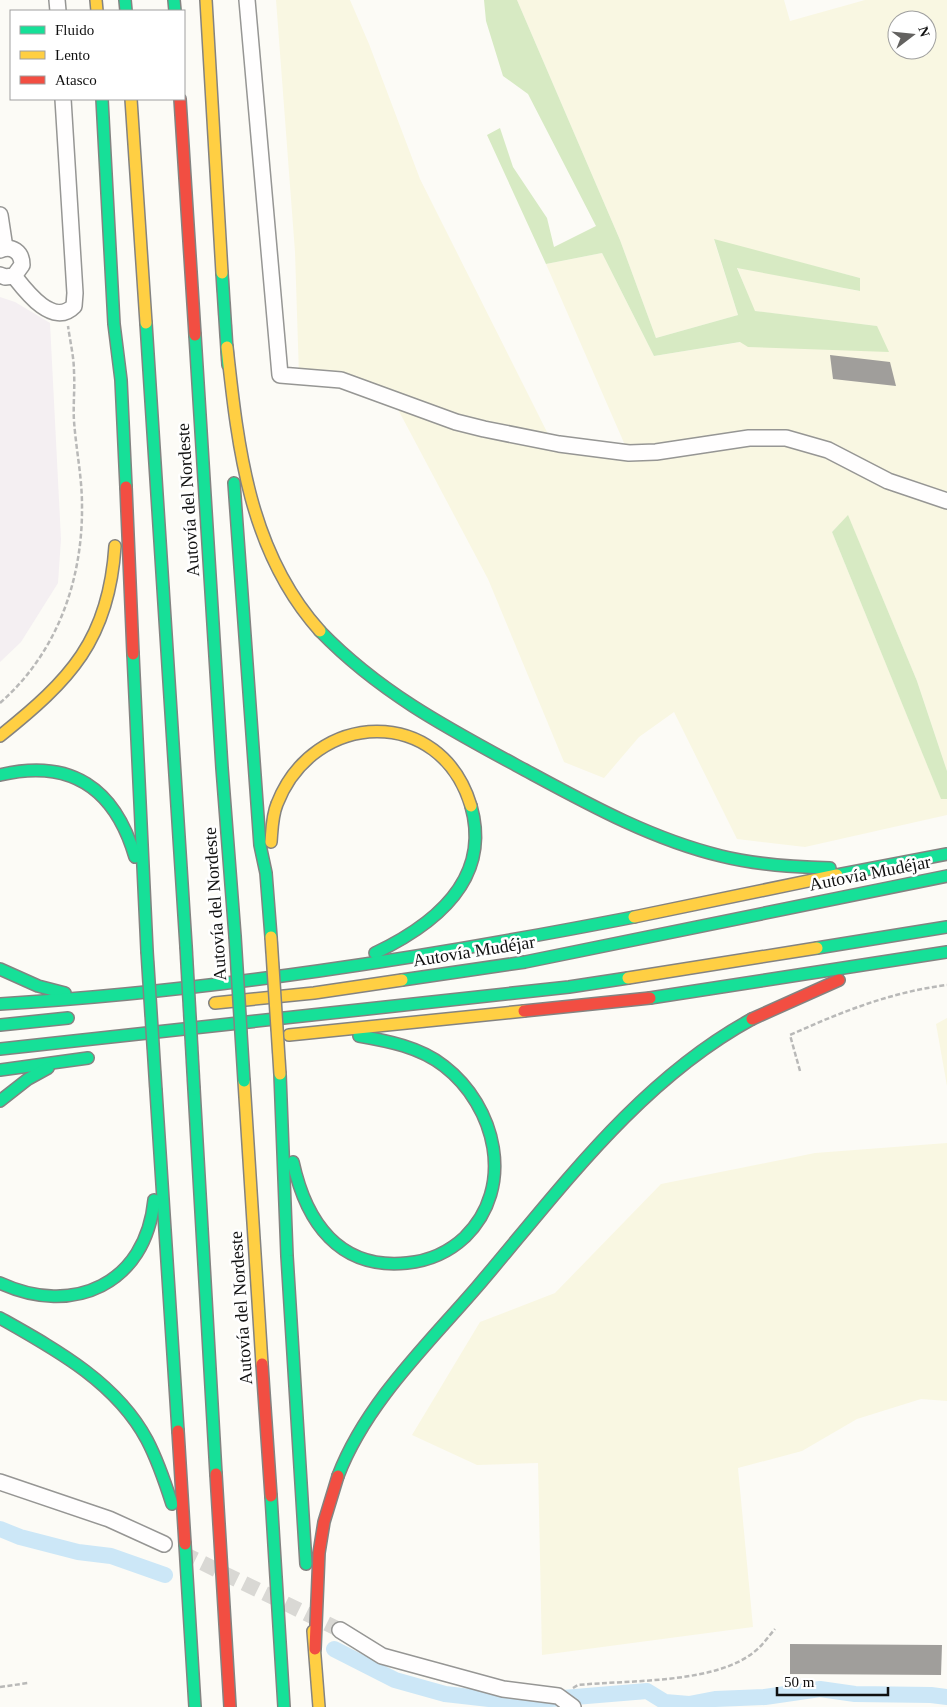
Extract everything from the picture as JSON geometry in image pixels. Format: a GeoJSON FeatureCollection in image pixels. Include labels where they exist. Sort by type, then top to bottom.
{"type":"FeatureCollection","features":[{"type":"Feature","properties":{"kind":"highway"},"geometry":{"type":"LineString","coordinates":[[206,0],[232,454],[259,836],[266,873],[282,1094],[294,1361],[308,1600],[315,1649],[319,1707]]}},
{"type":"Feature","properties":{"kind":"highway"},"geometry":{"type":"LineString","coordinates":[[102,100],[114,324],[121,380],[147,951],[195,1707]]}},
{"type":"Feature","properties":{"kind":"highway","name":"Autovía del Nordeste"},"geometry":{"type":"LineString","coordinates":[[131,100],[186,946],[230,1707]]}},
{"type":"Feature","properties":{"kind":"highway","name":"Autovía del Nordeste"},"geometry":{"type":"LineString","coordinates":[[180,100],[284,1707]]}},
{"type":"Feature","properties":{"kind":"highway"},"geometry":{"type":"LineString","coordinates":[[0,736],[28,714],[74,669],[97,631],[110,591],[118,519],[113,377],[114,324]]}},
{"type":"Feature","properties":{"kind":"highway"},"geometry":{"type":"LineString","coordinates":[[227,347],[244,471],[255,514],[268,548],[295,600],[326,640],[350,664],[380,688],[416,712],[564,792],[617,820],[663,839],[721,856],[763,864],[830,868],[897,863]]}},
{"type":"Feature","properties":{"kind":"highway"},"geometry":{"type":"LineString","coordinates":[[266,873],[277,806],[301,762],[325,743],[358,732],[378,731],[398,734],[432,749],[457,775],[471,807],[475,841],[469,870],[455,896],[430,923],[413,935],[362,959],[321,972]]}},
{"type":"Feature","properties":{"kind":"highway"},"geometry":{"type":"LineString","coordinates":[[0,775],[31,769],[47,769],[66,773],[105,796],[117,811],[128,832],[134,852],[146,918]]}},
{"type":"Feature","properties":{"kind":"highway"},"geometry":{"type":"LineString","coordinates":[[0,1004],[104,997],[321,972],[594,925],[947,854]]}},
{"type":"Feature","properties":{"kind":"highway","name":"Autovía Mudéjar"},"geometry":{"type":"LineString","coordinates":[[138,1011],[314,993],[525,962],[947,876]]}},
{"type":"Feature","properties":{"kind":"highway"},"geometry":{"type":"LineString","coordinates":[[0,1049],[569,987],[947,927]]}},
{"type":"Feature","properties":{"kind":"highway"},"geometry":{"type":"LineString","coordinates":[[226,1044],[656,998],[947,952]]}},
{"type":"Feature","properties":{"kind":"highway"},"geometry":{"type":"LineString","coordinates":[[315,1649],[319,1553],[331,1498],[353,1443],[392,1386],[602,1141],[633,1108],[667,1078],[709,1045],[753,1019],[816,990],[880,964]]}},
{"type":"Feature","properties":{"kind":"highway"},"geometry":{"type":"LineString","coordinates":[[0,969],[24,981],[57,992],[104,997]]}},
{"type":"Feature","properties":{"kind":"highway"},"geometry":{"type":"LineString","coordinates":[[0,1025],[78,1017]]}},
{"type":"Feature","properties":{"kind":"highway"},"geometry":{"type":"LineString","coordinates":[[282,1094],[294,1168],[301,1191],[317,1223],[327,1237],[340,1247],[366,1260],[383,1264],[409,1263],[439,1255],[469,1232],[487,1204],[496,1174],[496,1151],[491,1128],[474,1095],[444,1066],[423,1054],[384,1040],[335,1032]]}},
{"type":"Feature","properties":{"kind":"highway"},"geometry":{"type":"LineString","coordinates":[[137,1052],[206,1045]]}},
{"type":"Feature","properties":{"kind":"highway"},"geometry":{"type":"LineString","coordinates":[[0,1070],[98,1057]]}},
{"type":"Feature","properties":{"kind":"highway"},"geometry":{"type":"LineString","coordinates":[[0,1101],[28,1079],[60,1062]]}},
{"type":"Feature","properties":{"kind":"highway"},"geometry":{"type":"LineString","coordinates":[[0,1283],[20,1293],[62,1299],[92,1290],[109,1282],[135,1257],[146,1238],[152,1214],[161,1154]]}},
{"type":"Feature","properties":{"kind":"highway"},"geometry":{"type":"LineString","coordinates":[[0,1318],[55,1349],[105,1386],[125,1406],[144,1433],[168,1487],[176,1517],[188,1597]]}},
{"type":"Feature","properties":{"kind":"street"},"geometry":{"type":"LineString","coordinates":[[247,0],[280,375],[341,380],[456,422],[559,444],[629,453],[656,452],[749,438],[786,438],[828,450],[888,481],[947,501]]}},
{"type":"Feature","properties":{"kind":"street"},"geometry":{"type":"LineString","coordinates":[[0,215],[3,249],[17,251],[22,260],[21,270],[7,276],[41,306],[53,311],[66,311],[74,306],[76,293],[63,100]]}},
{"type":"Feature","properties":{"kind":"street"},"geometry":{"type":"LineString","coordinates":[[0,1482],[109,1519],[164,1544]]}},
{"type":"Feature","properties":{"kind":"street"},"geometry":{"type":"LineString","coordinates":[[340,1630],[382,1656],[503,1689],[558,1696],[573,1707]]}},
{"type":"Feature","properties":{"kind":"path"},"geometry":{"type":"LineString","coordinates":[[0,703],[19,685],[50,642],[63,616],[78,560],[82,503],[74,420],[74,368],[66,311]]}},
{"type":"Feature","properties":{"kind":"path"},"geometry":{"type":"LineString","coordinates":[[800,1071],[790,1035],[842,1011],[913,989],[947,985]]}},
{"type":"Feature","properties":{"kind":"path"},"geometry":{"type":"LineString","coordinates":[[558,1696],[578,1685],[712,1672],[734,1665],[754,1652],[775,1629]]}},
{"type":"Feature","properties":{"kind":"path"},"geometry":{"type":"LineString","coordinates":[[0,1687],[28,1683]]}},
{"type":"Feature","properties":{"kind":"shaded area"},"geometry":{"type":"Polygon","coordinates":[[[276,0],[350,0],[369,44],[420,179],[552,442],[628,452],[546,264],[602,253],[654,356],[741,342],[876,326],[754,311],[737,267],[859,291],[860,278],[714,240],[738,315],[656,338],[620,240],[517,0],[784,0],[790,21],[865,0],[947,0],[947,771],[917,681],[848,516],[832,532],[941,798],[947,799],[947,815],[805,847],[737,839],[674,712],[639,737],[604,778],[564,762],[488,579],[393,400],[299,376],[295,252],[276,0]]]}},
{"type":"Feature","properties":{"kind":"shaded area"},"geometry":{"type":"Polygon","coordinates":[[[0,297],[15,302],[50,323],[61,539],[58,583],[21,642],[0,662],[0,297]]]}},
{"type":"Feature","properties":{"kind":"shaded area"},"geometry":{"type":"Polygon","coordinates":[[[947,1018],[947,1086],[936,1024],[947,1018]]]}},
{"type":"Feature","properties":{"kind":"shaded area"},"geometry":{"type":"Polygon","coordinates":[[[947,1143],[947,1401],[921,1399],[857,1419],[802,1451],[738,1468],[753,1627],[542,1655],[538,1463],[477,1465],[412,1435],[480,1322],[555,1293],[661,1184],[815,1153],[947,1143]]]}},
{"type":"Feature","properties":{"kind":"green space"},"geometry":{"type":"Polygon","coordinates":[[[484,0],[517,0],[620,240],[656,338],[738,315],[714,239],[860,278],[860,291],[737,268],[755,311],[877,326],[889,352],[748,347],[740,342],[654,356],[602,253],[546,264],[487,135],[500,128],[513,167],[547,218],[554,247],[596,226],[528,94],[503,76],[486,21],[484,0]]]}},
{"type":"Feature","properties":{"kind":"green space"},"geometry":{"type":"Polygon","coordinates":[[[848,515],[917,681],[947,771],[947,799],[941,799],[832,532],[848,515]]]}},
{"type":"Feature","properties":{"kind":"building"},"geometry":{"type":"Polygon","coordinates":[[[830,355],[890,362],[896,386],[833,379],[830,355]]]}},
{"type":"Feature","properties":{"kind":"building"},"geometry":{"type":"Polygon","coordinates":[[[790,1644],[942,1645],[941,1675],[790,1674],[790,1644]]]}},
{"type":"Feature","properties":{"kind":"waterway"},"geometry":{"type":"LineString","coordinates":[[0,1529],[20,1537],[78,1552],[111,1556],[165,1575]]}},
{"type":"Feature","properties":{"kind":"waterway"},"geometry":{"type":"LineString","coordinates":[[334,1649],[395,1680],[445,1694],[515,1702],[647,1691],[665,1702],[689,1704],[715,1699],[765,1697],[820,1689],[855,1694],[947,1697]]}},
{"type":"Feature","properties":{"kind":"tunnel"},"geometry":{"type":"LineString","coordinates":[[182,1553],[340,1630]]}},
{"type":"Feature","properties":{"kind":"traffic: fast"},"geometry":{"type":"LineString","coordinates":[[125,0],[126,10]]}},
{"type":"Feature","properties":{"kind":"traffic: fast"},"geometry":{"type":"LineString","coordinates":[[174,0],[175,10]]}},
{"type":"Feature","properties":{"kind":"traffic: fast"},"geometry":{"type":"LineString","coordinates":[[102,100],[114,324],[121,380],[126,487]]}},
{"type":"Feature","properties":{"kind":"traffic: fast"},"geometry":{"type":"LineString","coordinates":[[222,273],[228,365]]}},
{"type":"Feature","properties":{"kind":"traffic: fast"},"geometry":{"type":"LineString","coordinates":[[146,323],[186,946]]}},
{"type":"Feature","properties":{"kind":"traffic: fast"},"geometry":{"type":"LineString","coordinates":[[195,335],[222,768],[235,936]]}},
{"type":"Feature","properties":{"kind":"traffic: fast"},"geometry":{"type":"LineString","coordinates":[[234,483],[260,845],[266,873],[271,937]]}},
{"type":"Feature","properties":{"kind":"traffic: fast"},"geometry":{"type":"LineString","coordinates":[[320,631],[367,673],[416,708],[497,755],[620,819],[670,840],[721,856],[748,862],[830,868]]}},
{"type":"Feature","properties":{"kind":"traffic: fast"},"geometry":{"type":"LineString","coordinates":[[133,654],[147,951]]}},
{"type":"Feature","properties":{"kind":"traffic: fast"},"geometry":{"type":"LineString","coordinates":[[0,775],[25,771],[48,771],[69,775],[87,784],[102,796],[115,813],[126,833],[135,857]]}},
{"type":"Feature","properties":{"kind":"traffic: fast"},"geometry":{"type":"LineString","coordinates":[[375,953],[418,929],[437,914],[453,897],[465,878],[473,856],[475,832],[471,806]]}},
{"type":"Feature","properties":{"kind":"traffic: fast"},"geometry":{"type":"LineString","coordinates":[[837,875],[947,854]]}},
{"type":"Feature","properties":{"kind":"traffic: fast"},"geometry":{"type":"LineString","coordinates":[[402,980],[525,962],[947,876]]}},
{"type":"Feature","properties":{"kind":"traffic: fast"},"geometry":{"type":"LineString","coordinates":[[0,1004],[160,991],[239,982],[397,959],[634,917]]}},
{"type":"Feature","properties":{"kind":"traffic: fast"},"geometry":{"type":"LineString","coordinates":[[817,948],[947,927]]}},
{"type":"Feature","properties":{"kind":"traffic: fast"},"geometry":{"type":"LineString","coordinates":[[235,936],[244,1081]]}},
{"type":"Feature","properties":{"kind":"traffic: fast"},"geometry":{"type":"LineString","coordinates":[[186,946],[194,1089]]}},
{"type":"Feature","properties":{"kind":"traffic: fast"},"geometry":{"type":"LineString","coordinates":[[147,951],[156,1091]]}},
{"type":"Feature","properties":{"kind":"traffic: fast"},"geometry":{"type":"LineString","coordinates":[[650,998],[947,952]]}},
{"type":"Feature","properties":{"kind":"traffic: fast"},"geometry":{"type":"LineString","coordinates":[[0,969],[38,986],[65,993]]}},
{"type":"Feature","properties":{"kind":"traffic: fast"},"geometry":{"type":"LineString","coordinates":[[0,1049],[569,987],[628,978]]}},
{"type":"Feature","properties":{"kind":"traffic: fast"},"geometry":{"type":"LineString","coordinates":[[0,1025],[68,1018]]}},
{"type":"Feature","properties":{"kind":"traffic: fast"},"geometry":{"type":"LineString","coordinates":[[338,1476],[364,1424],[399,1376],[602,1140],[672,1074],[711,1044],[752,1019]]}},
{"type":"Feature","properties":{"kind":"traffic: fast"},"geometry":{"type":"LineString","coordinates":[[293,1162],[299,1184],[317,1222],[329,1238],[344,1250],[362,1259],[383,1263],[407,1263],[430,1258],[459,1242],[481,1217],[491,1195],[494,1171],[493,1148],[487,1124],[476,1103],[462,1083],[435,1059],[414,1049],[359,1036]]}},
{"type":"Feature","properties":{"kind":"traffic: fast"},"geometry":{"type":"LineString","coordinates":[[0,1070],[88,1058]]}},
{"type":"Feature","properties":{"kind":"traffic: fast"},"geometry":{"type":"LineString","coordinates":[[0,1101],[28,1079],[48,1068]]}},
{"type":"Feature","properties":{"kind":"traffic: fast"},"geometry":{"type":"LineString","coordinates":[[280,1074],[287,1256],[306,1564]]}},
{"type":"Feature","properties":{"kind":"traffic: fast"},"geometry":{"type":"LineString","coordinates":[[194,1089],[216,1474]]}},
{"type":"Feature","properties":{"kind":"traffic: fast"},"geometry":{"type":"LineString","coordinates":[[156,1091],[178,1431]]}},
{"type":"Feature","properties":{"kind":"traffic: fast"},"geometry":{"type":"LineString","coordinates":[[0,1283],[27,1293],[54,1296],[79,1294],[101,1286],[121,1272],[137,1253],[148,1229],[154,1200]]}},
{"type":"Feature","properties":{"kind":"traffic: fast"},"geometry":{"type":"LineString","coordinates":[[0,1318],[63,1355],[101,1384],[119,1401],[134,1419],[147,1440],[158,1464],[172,1504]]}},
{"type":"Feature","properties":{"kind":"traffic: fast"},"geometry":{"type":"LineString","coordinates":[[271,1496],[284,1707]]}},
{"type":"Feature","properties":{"kind":"traffic: fast"},"geometry":{"type":"LineString","coordinates":[[185,1544],[195,1707]]}},
{"type":"Feature","properties":{"kind":"traffic: slow"},"geometry":{"type":"LineString","coordinates":[[96,0],[97,10]]}},
{"type":"Feature","properties":{"kind":"traffic: slow"},"geometry":{"type":"LineString","coordinates":[[206,0],[222,273]]}},
{"type":"Feature","properties":{"kind":"traffic: slow"},"geometry":{"type":"LineString","coordinates":[[131,100],[146,323]]}},
{"type":"Feature","properties":{"kind":"traffic: slow"},"geometry":{"type":"LineString","coordinates":[[227,347],[236,423],[251,497],[262,533],[277,568],[296,600],[320,631]]}},
{"type":"Feature","properties":{"kind":"traffic: slow"},"geometry":{"type":"LineString","coordinates":[[0,736],[47,696],[82,655],[94,633],[104,607],[111,579],[115,546]]}},
{"type":"Feature","properties":{"kind":"traffic: slow"},"geometry":{"type":"LineString","coordinates":[[271,842],[275,809],[295,773],[319,750],[347,736],[377,732],[406,736],[433,750],[456,773],[471,806]]}},
{"type":"Feature","properties":{"kind":"traffic: slow"},"geometry":{"type":"LineString","coordinates":[[634,917],[837,875]]}},
{"type":"Feature","properties":{"kind":"traffic: slow"},"geometry":{"type":"LineString","coordinates":[[271,937],[280,1074]]}},
{"type":"Feature","properties":{"kind":"traffic: slow"},"geometry":{"type":"LineString","coordinates":[[628,978],[817,948]]}},
{"type":"Feature","properties":{"kind":"traffic: slow"},"geometry":{"type":"LineString","coordinates":[[215,1003],[314,993],[402,980]]}},
{"type":"Feature","properties":{"kind":"traffic: slow"},"geometry":{"type":"LineString","coordinates":[[289,1035],[524,1011]]}},
{"type":"Feature","properties":{"kind":"traffic: slow"},"geometry":{"type":"LineString","coordinates":[[244,1081],[262,1364]]}},
{"type":"Feature","properties":{"kind":"traffic: slow"},"geometry":{"type":"LineString","coordinates":[[313,1631],[319,1707]]}},
{"type":"Feature","properties":{"kind":"traffic: jam"},"geometry":{"type":"LineString","coordinates":[[180,100],[195,335]]}},
{"type":"Feature","properties":{"kind":"traffic: jam"},"geometry":{"type":"LineString","coordinates":[[126,487],[133,654]]}},
{"type":"Feature","properties":{"kind":"traffic: jam"},"geometry":{"type":"LineString","coordinates":[[752,1019],[839,980]]}},
{"type":"Feature","properties":{"kind":"traffic: jam"},"geometry":{"type":"LineString","coordinates":[[524,1011],[650,998]]}},
{"type":"Feature","properties":{"kind":"traffic: jam"},"geometry":{"type":"LineString","coordinates":[[262,1364],[271,1496]]}},
{"type":"Feature","properties":{"kind":"traffic: jam"},"geometry":{"type":"LineString","coordinates":[[178,1431],[185,1544]]}},
{"type":"Feature","properties":{"kind":"traffic: jam"},"geometry":{"type":"LineString","coordinates":[[216,1474],[230,1707]]}},
{"type":"Feature","properties":{"kind":"traffic: jam"},"geometry":{"type":"LineString","coordinates":[[315,1649],[319,1553],[324,1522],[338,1476]]}}]}
